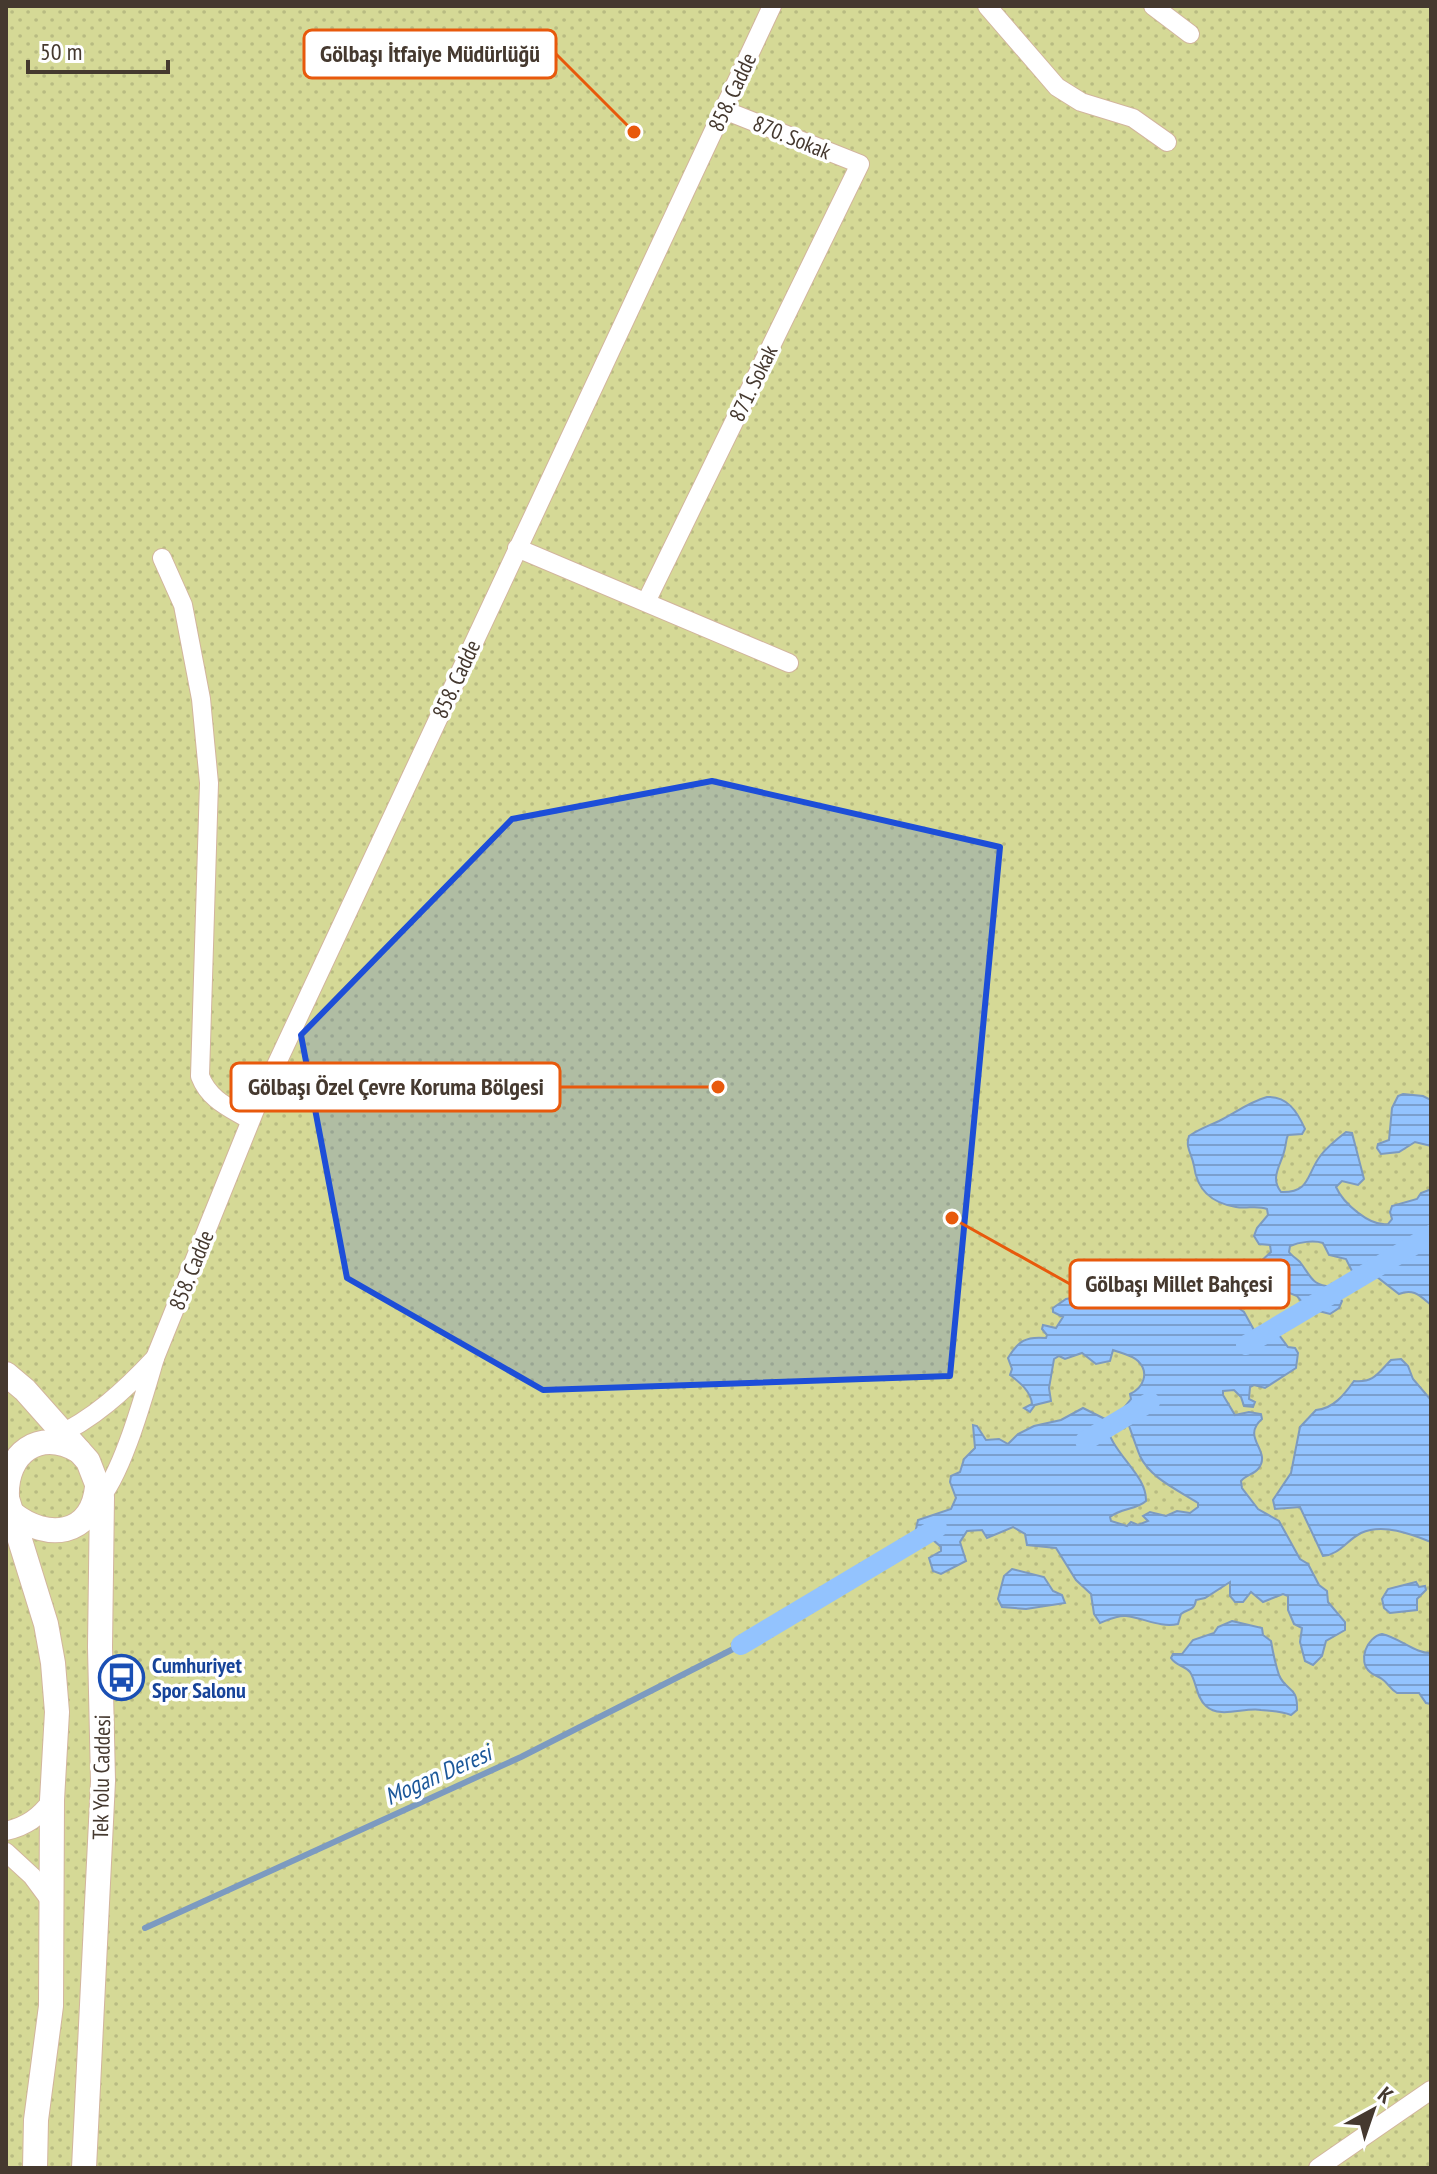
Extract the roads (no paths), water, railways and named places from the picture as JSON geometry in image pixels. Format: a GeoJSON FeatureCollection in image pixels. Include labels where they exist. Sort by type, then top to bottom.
{"type":"FeatureCollection","features":[{"type":"Feature","properties":{"kind":"main road"},"geometry":{"type":"LineString","coordinates":[[6,1374],[25,1390],[81,1452],[96,1495],[75,1526],[53,1532],[31,1527],[9,1502],[11,1467],[20,1455],[33,1446],[55,1442],[81,1452]]}},
{"type":"Feature","properties":{"kind":"main road","name":"Tek Yolu Caddesi"},"geometry":{"type":"LineString","coordinates":[[84,2168],[103,1781],[96,1495]]}},
{"type":"Feature","properties":{"kind":"main road","name":"Tek Yolu Caddesi"},"geometry":{"type":"LineString","coordinates":[[9,1502],[43,1611],[53,1663],[57,1712],[52,1800],[51,2006],[36,2120],[35,2168]]}},
{"type":"Feature","properties":{"kind":"street","name":"858. Cadde"},"geometry":{"type":"LineString","coordinates":[[96,1495],[135,1422],[155,1358],[250,1120],[772,6]]}},
{"type":"Feature","properties":{"kind":"street"},"geometry":{"type":"LineString","coordinates":[[987,6],[1057,87],[1081,102],[1133,118],[1167,142]]}},
{"type":"Feature","properties":{"kind":"street"},"geometry":{"type":"LineString","coordinates":[[1153,6],[1190,34]]}},
{"type":"Feature","properties":{"kind":"street","name":"870. Sokak"},"geometry":{"type":"LineString","coordinates":[[724,110],[860,164]]}},
{"type":"Feature","properties":{"kind":"street","name":"871. Sokak"},"geometry":{"type":"LineString","coordinates":[[646,602],[860,164]]}},
{"type":"Feature","properties":{"kind":"street"},"geometry":{"type":"LineString","coordinates":[[517,548],[789,663]]}},
{"type":"Feature","properties":{"kind":"street"},"geometry":{"type":"LineString","coordinates":[[162,558],[183,605],[201,699],[209,783],[200,1076],[205,1089],[216,1100],[250,1120]]}},
{"type":"Feature","properties":{"kind":"street","name":"858. Cadde"},"geometry":{"type":"LineString","coordinates":[[33,1446],[64,1433],[119,1395],[155,1358]]}},
{"type":"Feature","properties":{"kind":"street"},"geometry":{"type":"LineString","coordinates":[[6,1831],[29,1823],[52,1800]]}},
{"type":"Feature","properties":{"kind":"street"},"geometry":{"type":"LineString","coordinates":[[6,1852],[32,1876],[52,1903]]}},
{"type":"Feature","properties":{"kind":"street"},"geometry":{"type":"LineString","coordinates":[[1318,2168],[1431,2090]]}},
{"type":"Feature","properties":{"kind":"water"},"geometry":{"type":"Polygon","coordinates":[[[1403,1094],[1431,1100],[1431,1146],[1415,1142],[1399,1152],[1381,1154],[1378,1144],[1389,1140],[1392,1108],[1398,1096],[1403,1094]]]}},
{"type":"Feature","properties":{"kind":"water"},"geometry":{"type":"Polygon","coordinates":[[[1267,1097],[1286,1102],[1305,1129],[1302,1134],[1287,1137],[1276,1176],[1281,1192],[1303,1186],[1321,1155],[1346,1132],[1352,1133],[1364,1179],[1358,1185],[1342,1181],[1336,1187],[1365,1218],[1388,1224],[1392,1219],[1392,1206],[1417,1199],[1429,1190],[1431,1192],[1431,1305],[1413,1292],[1399,1294],[1377,1277],[1353,1273],[1346,1259],[1329,1255],[1323,1243],[1319,1242],[1290,1246],[1289,1252],[1316,1283],[1333,1286],[1342,1301],[1339,1308],[1330,1314],[1307,1308],[1297,1296],[1277,1288],[1266,1279],[1260,1262],[1271,1252],[1270,1245],[1259,1244],[1254,1236],[1268,1215],[1267,1209],[1227,1205],[1213,1199],[1198,1182],[1188,1144],[1189,1136],[1267,1097]]]}},
{"type":"Feature","properties":{"kind":"water"},"geometry":{"type":"Polygon","coordinates":[[[1143,1278],[1164,1286],[1186,1282],[1211,1288],[1244,1312],[1254,1330],[1279,1335],[1288,1347],[1295,1348],[1298,1353],[1296,1368],[1265,1388],[1250,1387],[1249,1399],[1255,1402],[1253,1407],[1244,1406],[1234,1390],[1223,1391],[1223,1395],[1235,1415],[1249,1412],[1261,1414],[1262,1419],[1254,1432],[1262,1462],[1256,1471],[1241,1481],[1242,1488],[1258,1509],[1279,1521],[1300,1559],[1308,1564],[1319,1585],[1327,1591],[1328,1602],[1345,1622],[1345,1630],[1326,1641],[1322,1656],[1313,1665],[1305,1661],[1300,1642],[1302,1628],[1294,1624],[1288,1610],[1288,1596],[1283,1594],[1263,1602],[1251,1592],[1243,1602],[1235,1602],[1230,1596],[1230,1582],[1205,1598],[1196,1600],[1192,1608],[1181,1614],[1178,1624],[1165,1625],[1123,1616],[1100,1623],[1094,1614],[1091,1594],[1076,1580],[1056,1548],[1027,1545],[1025,1534],[1013,1527],[987,1538],[982,1530],[967,1531],[960,1542],[966,1561],[941,1574],[933,1571],[929,1558],[941,1551],[941,1547],[933,1540],[920,1545],[914,1538],[918,1520],[951,1509],[956,1498],[951,1476],[960,1472],[964,1459],[975,1448],[973,1425],[986,1440],[999,1439],[1008,1444],[1018,1434],[1034,1426],[1061,1420],[1083,1408],[1105,1419],[1113,1442],[1145,1491],[1146,1501],[1114,1514],[1110,1517],[1111,1521],[1127,1526],[1131,1522],[1138,1525],[1148,1521],[1143,1516],[1150,1512],[1166,1516],[1177,1511],[1190,1513],[1198,1507],[1198,1503],[1150,1471],[1140,1456],[1123,1409],[1131,1399],[1130,1394],[1143,1380],[1144,1370],[1136,1359],[1113,1350],[1110,1361],[1096,1364],[1082,1353],[1065,1359],[1059,1356],[1054,1359],[1049,1388],[1051,1401],[1035,1405],[1030,1412],[1024,1408],[1032,1404],[1029,1395],[1010,1375],[1012,1369],[1008,1358],[1015,1347],[1028,1339],[1046,1338],[1043,1325],[1056,1328],[1063,1317],[1053,1312],[1053,1308],[1066,1299],[1088,1295],[1099,1287],[1143,1278]]]}},
{"type":"Feature","properties":{"kind":"water"},"geometry":{"type":"Polygon","coordinates":[[[1401,1359],[1431,1400],[1431,1542],[1397,1531],[1370,1530],[1356,1536],[1334,1553],[1323,1556],[1300,1507],[1275,1509],[1273,1500],[1291,1473],[1300,1427],[1316,1410],[1338,1400],[1354,1381],[1371,1379],[1391,1360],[1401,1359]]]}},
{"type":"Feature","properties":{"kind":"water"},"geometry":{"type":"Polygon","coordinates":[[[1012,1569],[1044,1577],[1053,1591],[1062,1595],[1065,1603],[1026,1609],[1002,1607],[998,1599],[1004,1576],[1012,1569]]]}},
{"type":"Feature","properties":{"kind":"water"},"geometry":{"type":"Polygon","coordinates":[[[1416,1582],[1419,1587],[1425,1586],[1426,1590],[1417,1599],[1417,1610],[1390,1613],[1384,1608],[1382,1599],[1388,1589],[1416,1582]]]}},
{"type":"Feature","properties":{"kind":"water"},"geometry":{"type":"Polygon","coordinates":[[[1232,1621],[1262,1628],[1263,1635],[1271,1641],[1279,1675],[1296,1696],[1297,1710],[1291,1715],[1254,1710],[1212,1710],[1200,1698],[1190,1672],[1171,1658],[1173,1654],[1182,1654],[1193,1640],[1214,1633],[1218,1627],[1232,1621]]]}},
{"type":"Feature","properties":{"kind":"water"},"geometry":{"type":"Polygon","coordinates":[[[1382,1634],[1431,1653],[1431,1704],[1426,1703],[1419,1693],[1397,1693],[1366,1667],[1364,1656],[1368,1644],[1382,1634]]]}},
{"type":"Feature","properties":{"kind":"waterway"},"geometry":{"type":"LineString","coordinates":[[1246,1345],[1431,1235]]}},
{"type":"Feature","properties":{"kind":"waterway"},"geometry":{"type":"LineString","coordinates":[[1085,1441],[1150,1402]]}},
{"type":"Feature","properties":{"kind":"waterway"},"geometry":{"type":"LineString","coordinates":[[741,1645],[937,1528]]}},
{"type":"Feature","properties":{"kind":"waterway","name":"Mogan Deresi"},"geometry":{"type":"LineString","coordinates":[[145,1928],[521,1757],[741,1645]]}},
{"type":"Feature","properties":{"kind":"place","name":"Gölbaşı İtfaiye Müdürlüğü"},"geometry":{"type":"Point","coordinates":[634,132]}},
{"type":"Feature","properties":{"kind":"place","name":"Gölbaşı Özel Çevre Koruma Bölgesi"},"geometry":{"type":"Point","coordinates":[718,1087]}},
{"type":"Feature","properties":{"kind":"place","name":"Gölbaşı Millet Bahçesi"},"geometry":{"type":"Point","coordinates":[952,1218]}},
{"type":"Feature","properties":{"kind":"place","name":"Cumhuriyet Spor Salonu"},"geometry":{"type":"Point","coordinates":[121,1678]}}]}
